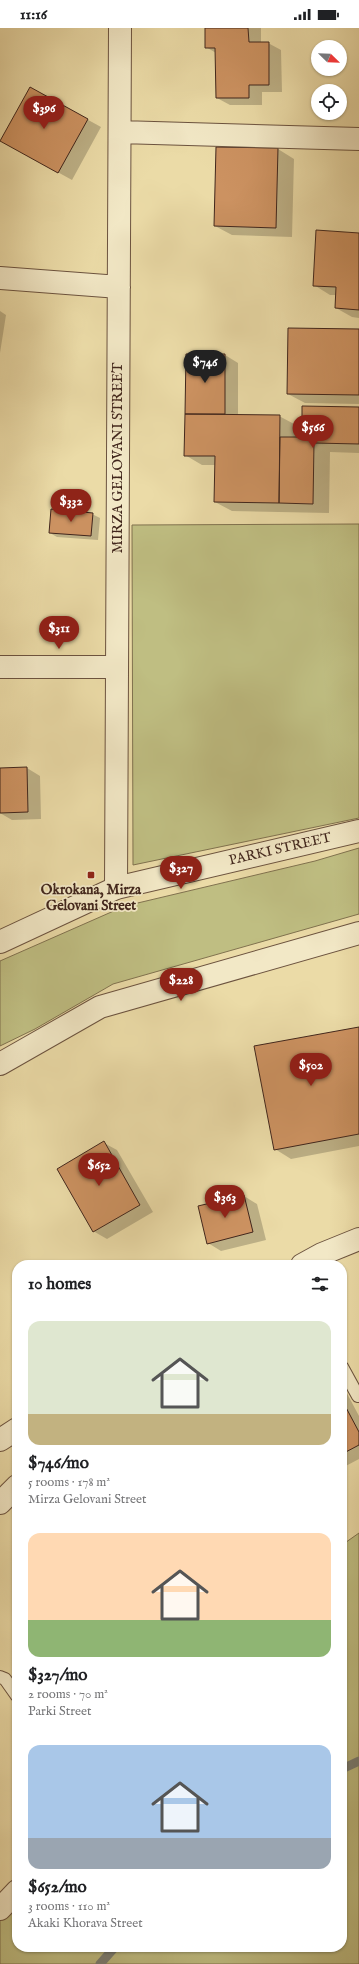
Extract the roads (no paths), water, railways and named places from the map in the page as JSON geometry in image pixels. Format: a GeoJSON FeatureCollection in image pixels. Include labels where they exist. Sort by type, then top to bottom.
{"type":"FeatureCollection","features":[{"type":"Feature","properties":{"kind":"street","name":"MIRZA GELOVANI STREET"},"geometry":{"type":"LineString","coordinates":[[116,888],[120,28]]}},
{"type":"Feature","properties":{"kind":"street"},"geometry":{"type":"LineString","coordinates":[[120,132],[359,139]]}},
{"type":"Feature","properties":{"kind":"street"},"geometry":{"type":"LineString","coordinates":[[0,278],[119,287]]}},
{"type":"Feature","properties":{"kind":"street"},"geometry":{"type":"LineString","coordinates":[[0,667],[117,667]]}},
{"type":"Feature","properties":{"kind":"street","name":"PARKI STREET"},"geometry":{"type":"LineString","coordinates":[[0,942],[116,888],[359,831]]}},
{"type":"Feature","properties":{"kind":"street"},"geometry":{"type":"LineString","coordinates":[[0,1064],[100,1008],[359,933]]}},
{"type":"Feature","properties":{"kind":"street"},"geometry":{"type":"LineString","coordinates":[[311,1260],[359,1239]]}},
{"type":"Feature","properties":{"kind":"street"},"geometry":{"type":"LineString","coordinates":[[0,1440],[12,1433]]}},
{"type":"Feature","properties":{"kind":"street"},"geometry":{"type":"LineString","coordinates":[[0,1503],[12,1491]]}},
{"type":"Feature","properties":{"kind":"street"},"geometry":{"type":"LineString","coordinates":[[0,1909],[12,1896]]}},
{"type":"Feature","properties":{"kind":"lane"},"geometry":{"type":"LineString","coordinates":[[347,1376],[358,1396]]}},
{"type":"Feature","properties":{"kind":"lane"},"geometry":{"type":"LineString","coordinates":[[0,1677],[4,1679],[12,1689]]}},
{"type":"Feature","properties":{"kind":"waterway"},"geometry":{"type":"LineString","coordinates":[[347,1767],[359,1761]]}},
{"type":"Feature","properties":{"kind":"waterway"},"geometry":{"type":"LineString","coordinates":[[100,1964],[111,1952]]}},
{"type":"Feature","properties":{"kind":"place","name":"Okrokana, Mirza Gelovani Street"},"geometry":{"type":"Point","coordinates":[91,875]}}]}
